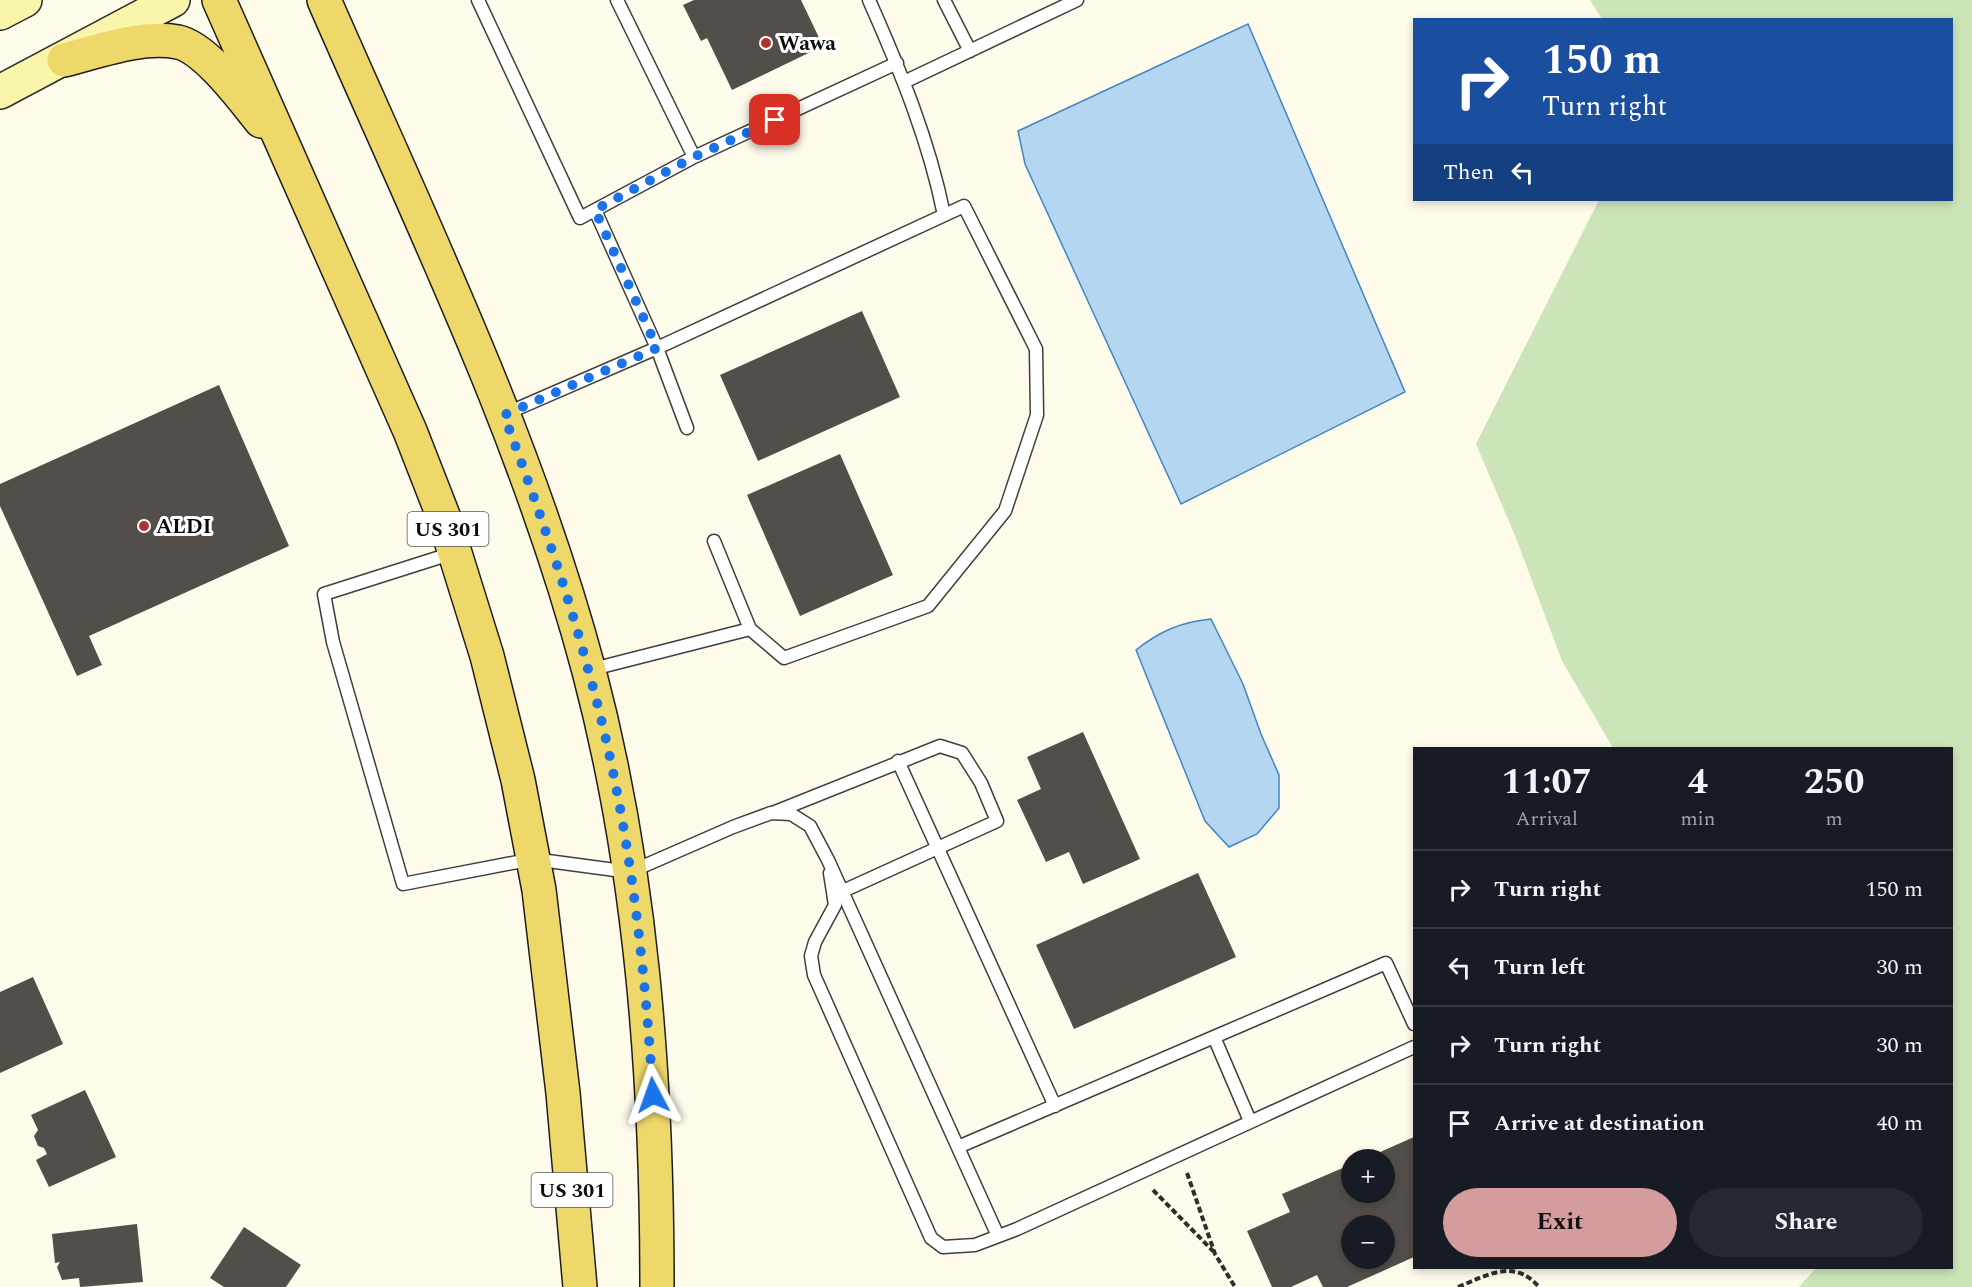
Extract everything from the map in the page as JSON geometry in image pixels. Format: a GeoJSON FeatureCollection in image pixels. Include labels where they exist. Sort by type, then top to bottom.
{"type":"FeatureCollection","features":[{"type":"Feature","properties":{"kind":"main road"},"geometry":{"type":"LineString","coordinates":[[0,13],[25,0]]}},
{"type":"Feature","properties":{"kind":"main road"},"geometry":{"type":"LineString","coordinates":[[0,92],[173,0]]}},
{"type":"Feature","properties":{"kind":"main road","name":"US 301"},"geometry":{"type":"LineString","coordinates":[[219,0],[410,431],[455,552],[487,656],[518,780],[533,859],[563,1093],[580,1287]]}},
{"type":"Feature","properties":{"kind":"main road"},"geometry":{"type":"LineString","coordinates":[[324,0],[504,415],[549,539],[589,670],[610,760],[630,872],[651,1072],[657,1164],[657,1287]]}},
{"type":"Feature","properties":{"kind":"main road"},"geometry":{"type":"LineString","coordinates":[[64,60],[143,41],[180,42],[203,56],[286,150]]}},
{"type":"Feature","properties":{"kind":"lane"},"geometry":{"type":"LineString","coordinates":[[477,0],[580,218],[694,157],[897,63]]}},
{"type":"Feature","properties":{"kind":"lane"},"geometry":{"type":"LineString","coordinates":[[617,0],[694,157]]}},
{"type":"Feature","properties":{"kind":"lane"},"geometry":{"type":"LineString","coordinates":[[869,0],[897,63],[933,163],[944,215]]}},
{"type":"Feature","properties":{"kind":"lane"},"geometry":{"type":"LineString","coordinates":[[944,0],[970,51]]}},
{"type":"Feature","properties":{"kind":"lane"},"geometry":{"type":"LineString","coordinates":[[904,82],[1077,0]]}},
{"type":"Feature","properties":{"kind":"lane"},"geometry":{"type":"LineString","coordinates":[[504,415],[657,348],[964,206],[1036,349],[1037,415],[1005,511],[928,606],[784,658],[750,629],[714,541]]}},
{"type":"Feature","properties":{"kind":"lane"},"geometry":{"type":"LineString","coordinates":[[595,210],[657,348],[687,429]]}},
{"type":"Feature","properties":{"kind":"lane"},"geometry":{"type":"LineString","coordinates":[[455,552],[324,594],[333,642],[404,884],[460,871],[533,859],[630,872],[733,827],[898,761],[940,746],[962,753],[981,783],[997,821],[843,891]]}},
{"type":"Feature","properties":{"kind":"lane"},"geometry":{"type":"LineString","coordinates":[[589,670],[750,629]]}},
{"type":"Feature","properties":{"kind":"lane"},"geometry":{"type":"LineString","coordinates":[[898,761],[1055,1106]]}},
{"type":"Feature","properties":{"kind":"lane"},"geometry":{"type":"LineString","coordinates":[[771,813],[791,814],[810,826],[843,891],[998,1236]]}},
{"type":"Feature","properties":{"kind":"lane"},"geometry":{"type":"LineString","coordinates":[[828,860],[835,905],[815,942],[811,956],[814,975],[931,1238],[943,1247],[975,1245],[998,1236],[1413,1047]]}},
{"type":"Feature","properties":{"kind":"lane"},"geometry":{"type":"LineString","coordinates":[[958,1147],[1386,963],[1413,1022]]}},
{"type":"Feature","properties":{"kind":"lane"},"geometry":{"type":"LineString","coordinates":[[1214,1037],[1250,1121]]}},
{"type":"Feature","properties":{"kind":"path"},"geometry":{"type":"LineString","coordinates":[[1180,1153],[1215,1254],[1235,1287]]}},
{"type":"Feature","properties":{"kind":"path"},"geometry":{"type":"LineString","coordinates":[[1137,1173],[1215,1254]]}},
{"type":"Feature","properties":{"kind":"path"},"geometry":{"type":"LineString","coordinates":[[1458,1287],[1512,1269],[1529,1276],[1539,1287]]}},
{"type":"Feature","properties":{"kind":"green space"},"geometry":{"type":"Polygon","coordinates":[[[1590,0],[1972,0],[1972,1287],[1799,1287],[1815,1269],[1953,1269],[1953,747],[1612,747],[1562,661],[1516,538],[1476,444],[1598,201],[1953,201],[1953,18],[1601,18],[1590,0]]]}},
{"type":"Feature","properties":{"kind":"water"},"geometry":{"type":"Polygon","coordinates":[[[1248,24],[1405,392],[1181,504],[1025,164],[1018,131],[1248,24]]]}},
{"type":"Feature","properties":{"kind":"water"},"geometry":{"type":"Polygon","coordinates":[[[1211,619],[1243,684],[1279,775],[1279,808],[1257,834],[1229,847],[1205,821],[1136,650],[1171,628],[1211,619]]]}},
{"type":"Feature","properties":{"kind":"building","name":"Wawa"},"geometry":{"type":"Polygon","coordinates":[[[694,0],[801,0],[823,46],[732,90],[707,38],[701,41],[683,5],[694,0]]]}},
{"type":"Feature","properties":{"kind":"building"},"geometry":{"type":"Polygon","coordinates":[[[862,311],[900,397],[758,461],[720,375],[862,311]]]}},
{"type":"Feature","properties":{"kind":"building","name":"ALDI"},"geometry":{"type":"Polygon","coordinates":[[[219,385],[289,546],[89,636],[102,665],[77,676],[0,506],[0,484],[219,385]]]}},
{"type":"Feature","properties":{"kind":"building"},"geometry":{"type":"Polygon","coordinates":[[[840,454],[893,575],[800,616],[747,495],[840,454]]]}},
{"type":"Feature","properties":{"kind":"building"},"geometry":{"type":"Polygon","coordinates":[[[1083,732],[1140,859],[1083,884],[1069,852],[1046,862],[1017,800],[1041,789],[1027,757],[1083,732]]]}},
{"type":"Feature","properties":{"kind":"building"},"geometry":{"type":"Polygon","coordinates":[[[1198,873],[1236,957],[1074,1029],[1036,945],[1198,873]]]}},
{"type":"Feature","properties":{"kind":"building"},"geometry":{"type":"Polygon","coordinates":[[[33,977],[63,1044],[0,1073],[0,992],[33,977]]]}},
{"type":"Feature","properties":{"kind":"building"},"geometry":{"type":"Polygon","coordinates":[[[85,1090],[116,1157],[49,1187],[36,1160],[47,1154],[44,1148],[38,1146],[34,1136],[38,1130],[31,1115],[85,1090]]]}},
{"type":"Feature","properties":{"kind":"building"},"geometry":{"type":"Polygon","coordinates":[[[1413,1137],[1413,1257],[1395,1266],[1395,1215],[1341,1215],[1341,1269],[1387,1269],[1347,1287],[1323,1287],[1317,1275],[1291,1287],[1272,1287],[1247,1231],[1290,1212],[1282,1194],[1341,1169],[1341,1203],[1395,1203],[1395,1149],[1387,1149],[1413,1137]]]}},
{"type":"Feature","properties":{"kind":"building"},"geometry":{"type":"Polygon","coordinates":[[[137,1224],[143,1282],[80,1287],[79,1278],[62,1280],[57,1267],[60,1262],[55,1263],[52,1234],[137,1224]]]}},
{"type":"Feature","properties":{"kind":"building"},"geometry":{"type":"Polygon","coordinates":[[[244,1227],[301,1265],[286,1287],[224,1287],[210,1278],[244,1227]]]}},
{"type":"Feature","properties":{"kind":"place","name":"Wawa"},"geometry":{"type":"Point","coordinates":[766,43]}},
{"type":"Feature","properties":{"kind":"place","name":"ALDI"},"geometry":{"type":"Point","coordinates":[144,526]}},
{"type":"Feature","properties":{"kind":"route"},"geometry":{"type":"LineString","coordinates":[[653,1095],[633,895],[610,760],[589,670],[549,539],[504,415],[657,348],[595,210],[694,157],[775,120]]}}]}
